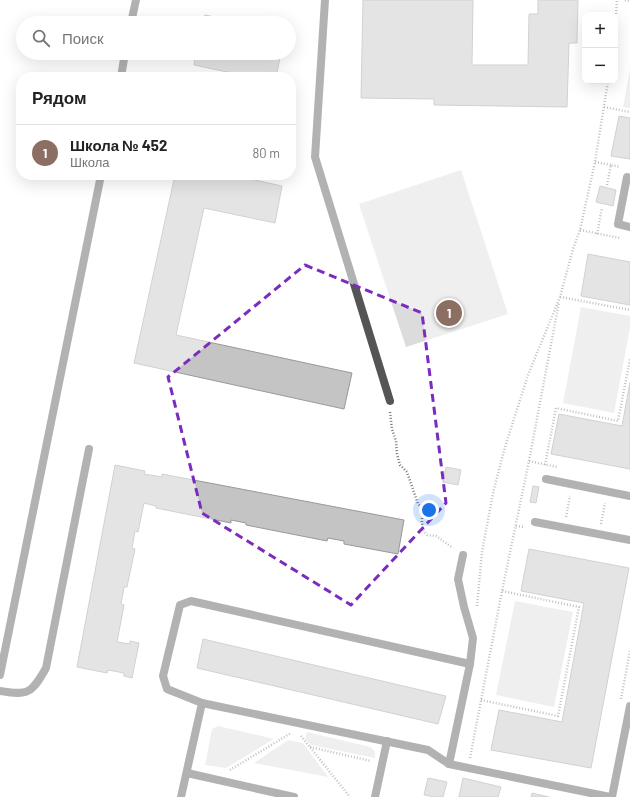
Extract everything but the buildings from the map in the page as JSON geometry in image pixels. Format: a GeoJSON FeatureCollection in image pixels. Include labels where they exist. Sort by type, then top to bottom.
{"type":"FeatureCollection","features":[{"type":"Feature","properties":{"kind":"lane"},"geometry":{"type":"LineString","coordinates":[[133,16],[136,0]]}},
{"type":"Feature","properties":{"kind":"lane"},"geometry":{"type":"LineString","coordinates":[[325,0],[314,157],[390,401]]}},
{"type":"Feature","properties":{"kind":"lane"},"geometry":{"type":"LineString","coordinates":[[121,72],[124,60]]}},
{"type":"Feature","properties":{"kind":"lane"},"geometry":{"type":"LineString","coordinates":[[630,178],[627,177],[618,224],[630,227]]}},
{"type":"Feature","properties":{"kind":"lane"},"geometry":{"type":"LineString","coordinates":[[0,675],[100,180]]}},
{"type":"Feature","properties":{"kind":"lane"},"geometry":{"type":"LineString","coordinates":[[0,691],[16,694],[29,692],[38,683],[46,668],[89,449]]}},
{"type":"Feature","properties":{"kind":"lane"},"geometry":{"type":"LineString","coordinates":[[546,479],[630,496]]}},
{"type":"Feature","properties":{"kind":"lane"},"geometry":{"type":"LineString","coordinates":[[535,522],[630,540]]}},
{"type":"Feature","properties":{"kind":"lane"},"geometry":{"type":"LineString","coordinates":[[449,764],[470,664],[473,638],[458,579],[463,555]]}},
{"type":"Feature","properties":{"kind":"lane"},"geometry":{"type":"LineString","coordinates":[[470,664],[191,601],[180,605],[163,676],[167,690],[202,703],[428,750],[449,764],[611,797],[630,706]]}},
{"type":"Feature","properties":{"kind":"lane"},"geometry":{"type":"LineString","coordinates":[[181,797],[202,703]]}},
{"type":"Feature","properties":{"kind":"lane"},"geometry":{"type":"LineString","coordinates":[[375,797],[387,741]]}},
{"type":"Feature","properties":{"kind":"lane"},"geometry":{"type":"LineString","coordinates":[[187,773],[294,797]]}},
{"type":"Feature","properties":{"kind":"path"},"geometry":{"type":"LineString","coordinates":[[616,12],[617,0]]}},
{"type":"Feature","properties":{"kind":"path"},"geometry":{"type":"LineString","coordinates":[[625,0],[630,1]]}},
{"type":"Feature","properties":{"kind":"path"},"geometry":{"type":"LineString","coordinates":[[477,760],[470,758],[502,591],[529,461],[560,297],[573,249],[580,230],[595,162],[608,84]]}},
{"type":"Feature","properties":{"kind":"path"},"geometry":{"type":"LineString","coordinates":[[604,107],[630,112]]}},
{"type":"Feature","properties":{"kind":"path"},"geometry":{"type":"LineString","coordinates":[[595,162],[611,166]]}},
{"type":"Feature","properties":{"kind":"path"},"geometry":{"type":"LineString","coordinates":[[597,234],[602,208]]}},
{"type":"Feature","properties":{"kind":"path"},"geometry":{"type":"LineString","coordinates":[[580,230],[623,239]]}},
{"type":"Feature","properties":{"kind":"path"},"geometry":{"type":"LineString","coordinates":[[560,297],[630,310]]}},
{"type":"Feature","properties":{"kind":"path"},"geometry":{"type":"LineString","coordinates":[[477,607],[482,552],[493,493],[528,375],[560,297]]}},
{"type":"Feature","properties":{"kind":"path"},"geometry":{"type":"LineString","coordinates":[[545,465],[556,408],[618,421],[630,359]]}},
{"type":"Feature","properties":{"kind":"path"},"geometry":{"type":"LineString","coordinates":[[390,401],[392,429],[396,440],[397,454],[400,465],[407,472],[418,504],[423,509],[423,530],[427,535],[436,536],[463,555],[482,552]]}},
{"type":"Feature","properties":{"kind":"path"},"geometry":{"type":"LineString","coordinates":[[529,461],[560,468]]}},
{"type":"Feature","properties":{"kind":"path"},"geometry":{"type":"LineString","coordinates":[[563,527],[573,484]]}},
{"type":"Feature","properties":{"kind":"path"},"geometry":{"type":"LineString","coordinates":[[599,534],[608,491]]}},
{"type":"Feature","properties":{"kind":"path"},"geometry":{"type":"LineString","coordinates":[[481,700],[558,716],[579,607],[502,591]]}},
{"type":"Feature","properties":{"kind":"path"},"geometry":{"type":"LineString","coordinates":[[214,779],[296,731]]}},
{"type":"Feature","properties":{"kind":"path"},"geometry":{"type":"LineString","coordinates":[[300,736],[350,797]]}},
{"type":"Feature","properties":{"kind":"path"},"geometry":{"type":"LineString","coordinates":[[309,747],[383,763]]}},
{"type":"Feature","properties":{"kind":"highlighted area"},"geometry":{"type":"Polygon","coordinates":[[[305,265],[422,313],[446,503],[351,605],[202,513],[168,377],[305,265]]]}},
{"type":"Feature","properties":{"kind":"shaded area"},"geometry":{"type":"Polygon","coordinates":[[[630,69],[630,108],[623,107],[630,69]]]}},
{"type":"Feature","properties":{"kind":"shaded area"},"geometry":{"type":"Polygon","coordinates":[[[461,170],[508,314],[406,347],[359,204],[461,170]]]}},
{"type":"Feature","properties":{"kind":"shaded area"},"geometry":{"type":"Polygon","coordinates":[[[581,307],[630,316],[630,328],[614,413],[563,403],[581,307]]]}},
{"type":"Feature","properties":{"kind":"shaded area"},"geometry":{"type":"Polygon","coordinates":[[[515,601],[573,612],[554,707],[496,695],[515,601]]]}},
{"type":"Feature","properties":{"kind":"shaded area"},"geometry":{"type":"Polygon","coordinates":[[[218,726],[274,739],[226,768],[205,765],[212,729],[218,726]]]}},
{"type":"Feature","properties":{"kind":"shaded area"},"geometry":{"type":"Polygon","coordinates":[[[307,732],[370,747],[375,751],[375,758],[311,745],[305,739],[307,732]]]}},
{"type":"Feature","properties":{"kind":"shaded area"},"geometry":{"type":"Polygon","coordinates":[[[288,740],[303,743],[328,777],[254,763],[288,740]]]}},
{"type":"Feature","properties":{"kind":"place","name":"Школа № 452"},"geometry":{"type":"Point","coordinates":[449,313]}}]}
